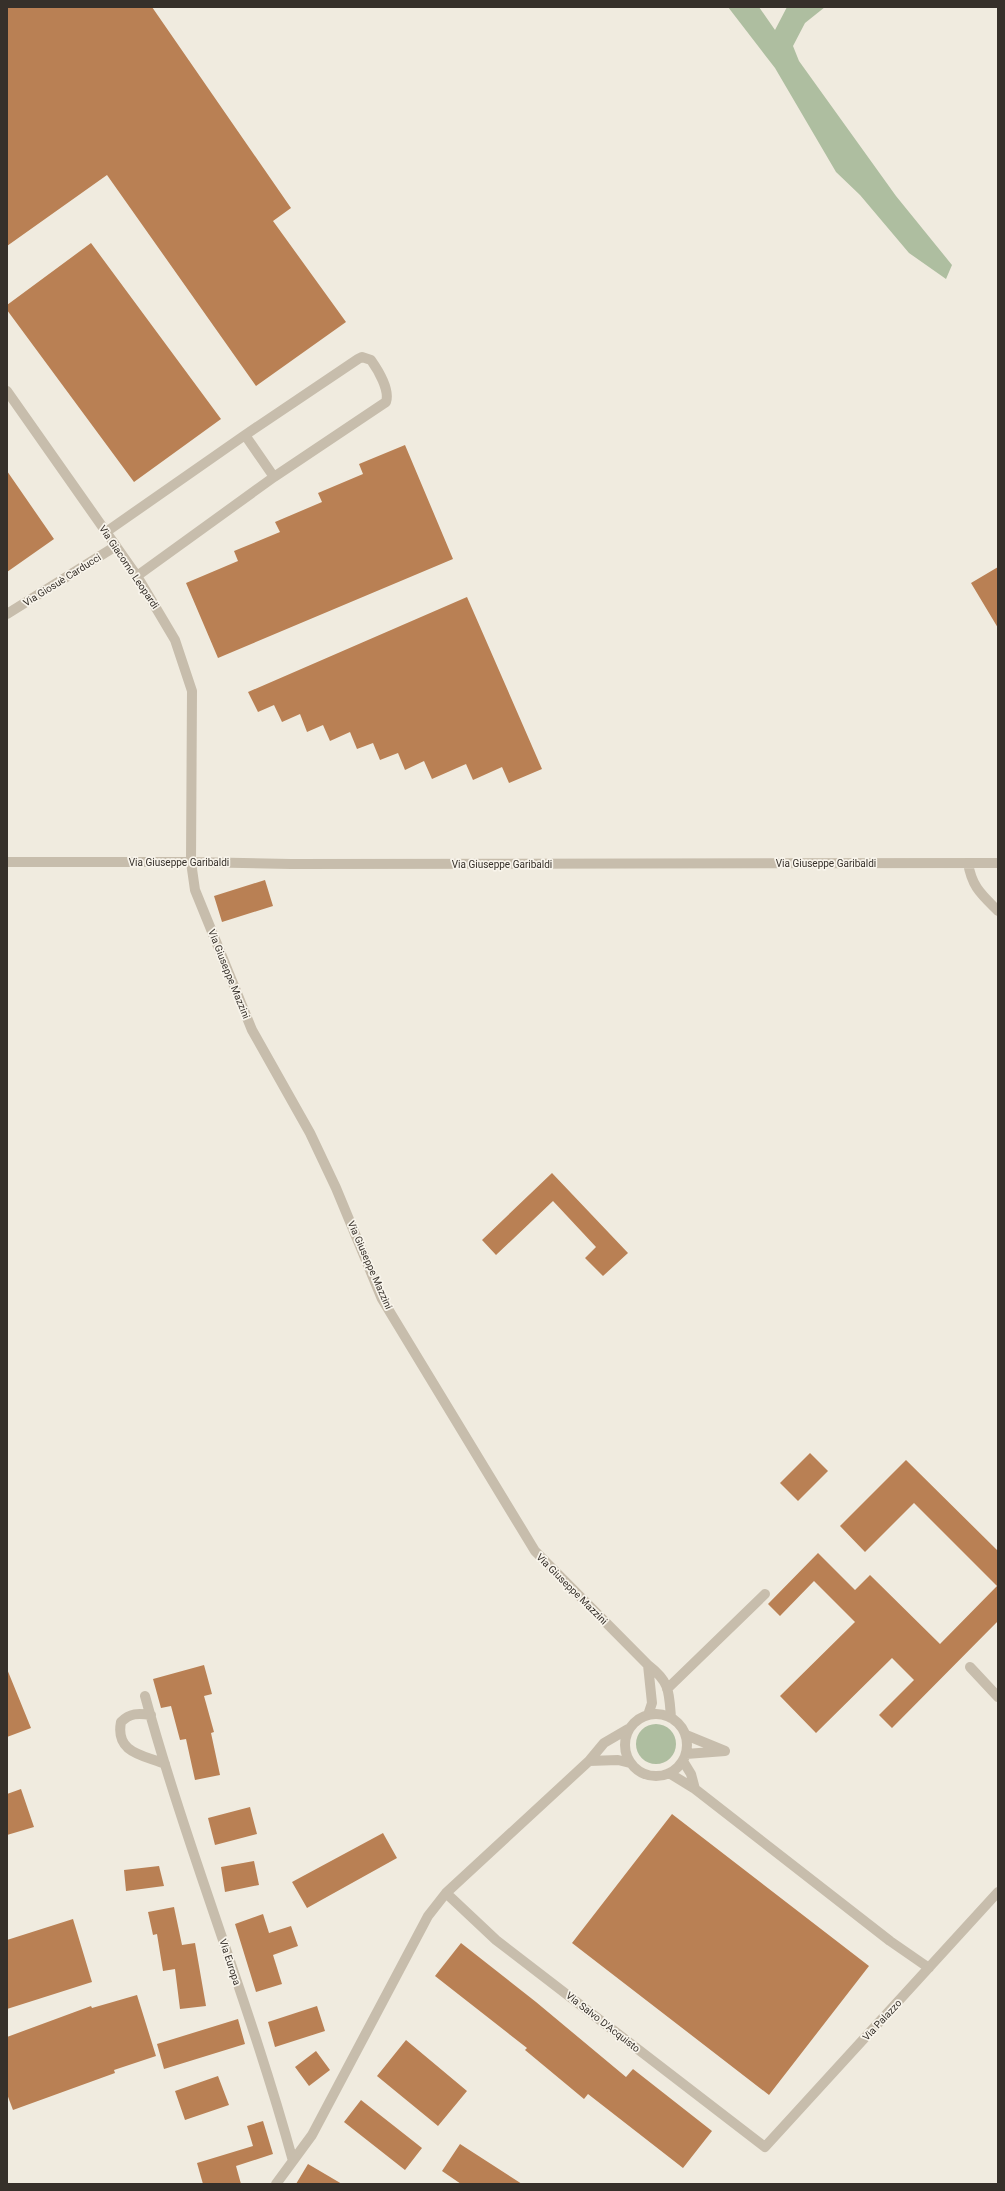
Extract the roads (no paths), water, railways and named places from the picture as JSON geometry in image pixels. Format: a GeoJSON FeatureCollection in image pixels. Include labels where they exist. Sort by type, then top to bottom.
{"type":"FeatureCollection","features":[{"type":"Feature","properties":{"kind":"street"},"geometry":{"type":"LineString","coordinates":[[106,532],[245,435],[358,359],[362,357],[368,358],[374,364],[388,396],[386,402],[274,477],[137,576]]}},
{"type":"Feature","properties":{"kind":"street","name":"Via Giacomo Leopardi"},"geometry":{"type":"LineString","coordinates":[[7,391],[137,576],[175,640],[192,691],[191,862]]}},
{"type":"Feature","properties":{"kind":"street"},"geometry":{"type":"LineString","coordinates":[[245,435],[274,477]]}},
{"type":"Feature","properties":{"kind":"street","name":"Via Giosuè Carducci"},"geometry":{"type":"LineString","coordinates":[[7,614],[116,546]]}},
{"type":"Feature","properties":{"kind":"street","name":"Via Giuseppe Garibaldi"},"geometry":{"type":"LineString","coordinates":[[7,862],[191,862],[292,864],[998,863]]}},
{"type":"Feature","properties":{"kind":"street","name":"Via Giuseppe Mazzini"},"geometry":{"type":"LineString","coordinates":[[191,862],[195,890],[252,1030],[310,1133],[336,1188],[382,1299],[535,1551],[648,1665],[662,1676],[667,1689],[671,1718]]}},
{"type":"Feature","properties":{"kind":"street"},"geometry":{"type":"LineString","coordinates":[[968,863],[970,878],[978,891],[998,911]]}},
{"type":"Feature","properties":{"kind":"street"},"geometry":{"type":"LineString","coordinates":[[667,1689],[765,1594]]}},
{"type":"Feature","properties":{"kind":"street"},"geometry":{"type":"LineString","coordinates":[[648,1665],[652,1703],[648,1715]]}},
{"type":"Feature","properties":{"kind":"street"},"geometry":{"type":"LineString","coordinates":[[970,1668],[998,1697]]}},
{"type":"Feature","properties":{"kind":"street","name":"Via Europa"},"geometry":{"type":"LineString","coordinates":[[145,1696],[165,1764],[200,1868],[293,2161]]}},
{"type":"Feature","properties":{"kind":"street"},"geometry":{"type":"LineString","coordinates":[[151,1715],[137,1713],[127,1716],[121,1722],[120,1737],[123,1745],[129,1750],[165,1764]]}},
{"type":"Feature","properties":{"kind":"street"},"geometry":{"type":"LineString","coordinates":[[276,2184],[312,2134],[428,1916],[446,1893],[589,1761],[604,1744],[628,1729],[636,1720],[648,1715],[660,1714],[671,1718],[680,1725],[686,1735],[687,1745],[684,1758],[669,1774]]}},
{"type":"Feature","properties":{"kind":"street"},"geometry":{"type":"LineString","coordinates":[[628,1729],[624,1746],[630,1763]]}},
{"type":"Feature","properties":{"kind":"street"},"geometry":{"type":"LineString","coordinates":[[684,1758],[726,1751],[686,1735]]}},
{"type":"Feature","properties":{"kind":"street"},"geometry":{"type":"LineString","coordinates":[[684,1758],[691,1774],[695,1789]]}},
{"type":"Feature","properties":{"kind":"street"},"geometry":{"type":"LineString","coordinates":[[589,1761],[618,1760],[630,1763],[641,1773],[655,1776],[669,1774],[695,1789],[890,1941],[929,1968]]}},
{"type":"Feature","properties":{"kind":"street","name":"Via Palazzo"},"geometry":{"type":"LineString","coordinates":[[765,2147],[998,1892]]}},
{"type":"Feature","properties":{"kind":"street","name":"Via Salvo D'Acquisto"},"geometry":{"type":"LineString","coordinates":[[446,1893],[496,1940],[765,2147]]}}]}
